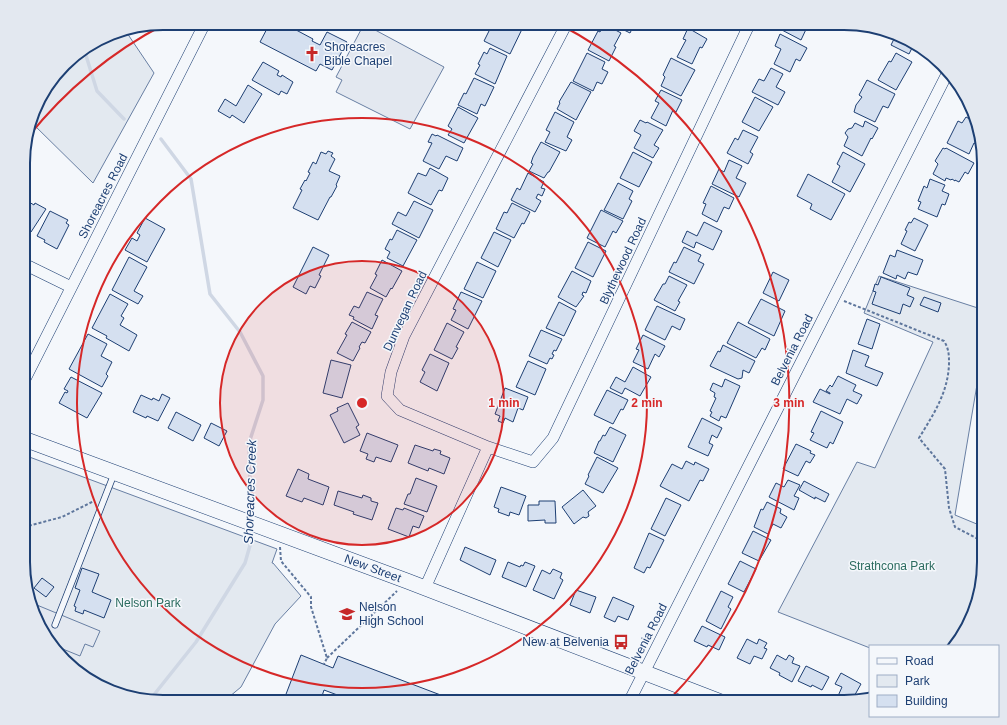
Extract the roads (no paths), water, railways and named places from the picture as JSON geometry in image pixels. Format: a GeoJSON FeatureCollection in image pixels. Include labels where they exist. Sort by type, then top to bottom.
{"type":"FeatureCollection","features":[{"type":"Feature","properties":{"kind":"main road","name":"New Street"},"geometry":{"type":"LineString","coordinates":[[30,441],[425,588],[702,695]]}},
{"type":"Feature","properties":{"kind":"street","name":"Shoreacres Road"},"geometry":{"type":"LineString","coordinates":[[30,369],[201,30]]}},
{"type":"Feature","properties":{"kind":"street","name":"Dunvegan Road"},"geometry":{"type":"LineString","coordinates":[[488,447],[400,410],[387,396],[391,372],[404,336],[563,30]]}},
{"type":"Feature","properties":{"kind":"street","name":"Blythewood Road"},"geometry":{"type":"LineString","coordinates":[[488,447],[533,462],[553,438],[747,30]]}},
{"type":"Feature","properties":{"kind":"street","name":"Belvenia Road"},"geometry":{"type":"LineString","coordinates":[[632,695],[945,77]]}},
{"type":"Feature","properties":{"kind":"street"},"geometry":{"type":"LineString","coordinates":[[30,267],[72,287]]}},
{"type":"Feature","properties":{"kind":"street"},"geometry":{"type":"LineString","coordinates":[[425,588],[488,447]]}},
{"type":"Feature","properties":{"kind":"lane"},"geometry":{"type":"LineString","coordinates":[[55,625],[115,473]]}},
{"type":"Feature","properties":{"kind":"waterway","name":"Shoreacres Creek"},"geometry":{"type":"LineString","coordinates":[[86,55],[97,91],[124,119]]}},
{"type":"Feature","properties":{"kind":"waterway","name":"Shoreacres Creek"},"geometry":{"type":"LineString","coordinates":[[161,139],[191,179],[210,294],[240,332],[263,376],[263,400],[249,443],[251,519]]}},
{"type":"Feature","properties":{"kind":"waterway","name":"Shoreacres Creek"},"geometry":{"type":"LineString","coordinates":[[154,695],[196,642],[245,563],[251,542],[251,527]]}},
{"type":"Feature","properties":{"kind":"place","name":"Shoreacres Bible Chapel"},"geometry":{"type":"Point","coordinates":[312,54]}},
{"type":"Feature","properties":{"kind":"place","name":"Nelson High School"},"geometry":{"type":"Point","coordinates":[347,614]}},
{"type":"Feature","properties":{"kind":"place","name":"New at Belvenia"},"geometry":{"type":"Point","coordinates":[621,642]}},
{"type":"Feature","properties":{"kind":"park label","name":"Strathcona Park"},"geometry":{"type":"Point","coordinates":[892,566]}},
{"type":"Feature","properties":{"kind":"park label","name":"Nelson Park"},"geometry":{"type":"Point","coordinates":[148,603]}}]}
